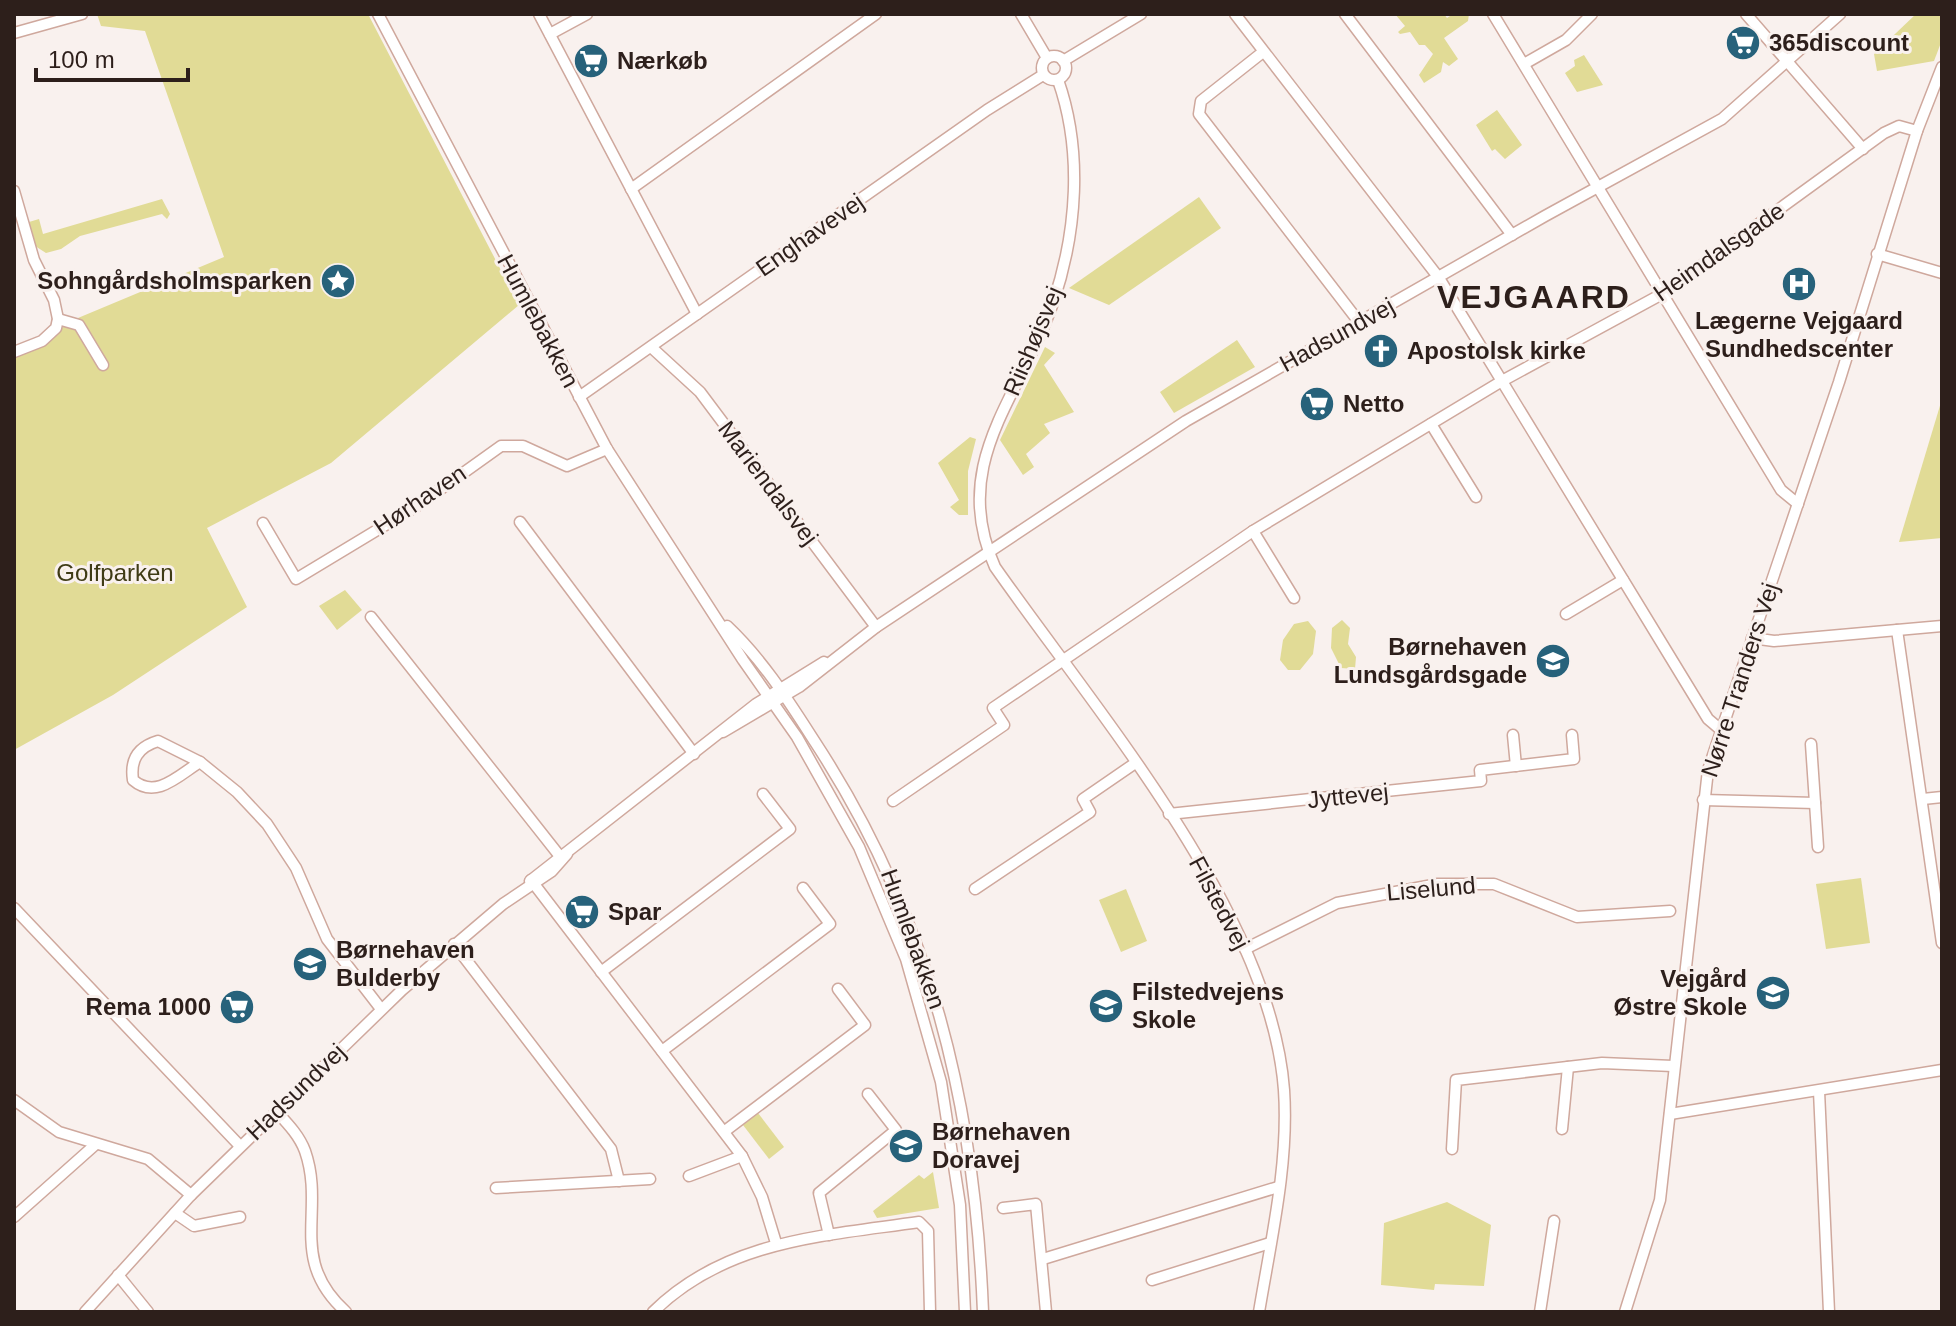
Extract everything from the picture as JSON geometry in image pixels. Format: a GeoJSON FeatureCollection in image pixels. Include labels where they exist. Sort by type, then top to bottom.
{"type":"FeatureCollection","features":[{"type":"Feature","properties":{"kind":"street"},"geometry":{"type":"LineString","coordinates":[[14,33],[59,17],[82,14]]}},
{"type":"Feature","properties":{"kind":"street","name":"Humlebakken"},"geometry":{"type":"LineString","coordinates":[[378,14],[607,449],[826,782],[859,847],[910,973],[941,1082],[960,1205],[965,1312]]}},
{"type":"Feature","properties":{"kind":"street"},"geometry":{"type":"LineString","coordinates":[[539,14],[697,314]]}},
{"type":"Feature","properties":{"kind":"street"},"geometry":{"type":"LineString","coordinates":[[550,34],[587,14]]}},
{"type":"Feature","properties":{"kind":"street"},"geometry":{"type":"LineString","coordinates":[[631,189],[876,14]]}},
{"type":"Feature","properties":{"kind":"street"},"geometry":{"type":"LineString","coordinates":[[1021,14],[1047,58]]}},
{"type":"Feature","properties":{"kind":"street"},"geometry":{"type":"LineString","coordinates":[[1063,61],[1141,14]]}},
{"type":"Feature","properties":{"kind":"street"},"geometry":{"type":"LineString","coordinates":[[1235,14],[1439,278],[1708,719],[1721,730]]}},
{"type":"Feature","properties":{"kind":"street"},"geometry":{"type":"LineString","coordinates":[[1345,14],[1512,235]]}},
{"type":"Feature","properties":{"kind":"street"},"geometry":{"type":"LineString","coordinates":[[1493,14],[1781,490],[1798,504]]}},
{"type":"Feature","properties":{"kind":"street"},"geometry":{"type":"LineString","coordinates":[[1524,64],[1566,40],[1592,14]]}},
{"type":"Feature","properties":{"kind":"street"},"geometry":{"type":"LineString","coordinates":[[1746,14],[1863,149]]}},
{"type":"Feature","properties":{"kind":"street","name":"Hadsundvej"},"geometry":{"type":"LineString","coordinates":[[85,1312],[191,1195],[381,1009],[454,944],[723,732],[1186,421],[1722,119],[1840,14]]}},
{"type":"Feature","properties":{"kind":"street"},"geometry":{"type":"LineString","coordinates":[[1263,52],[1201,101],[1199,114],[1359,322]]}},
{"type":"Feature","properties":{"kind":"street"},"geometry":{"type":"LineString","coordinates":[[1055,56],[1063,61],[1066,71],[1058,80],[1043,75],[1042,64],[1047,58],[1055,56]]}},
{"type":"Feature","properties":{"kind":"street","name":"Nørre Tranders Vej"},"geometry":{"type":"LineString","coordinates":[[1625,1312],[1660,1200],[1703,800],[1721,730],[1798,504],[1917,131],[1942,67]]}},
{"type":"Feature","properties":{"kind":"street","name":"Enghavevej"},"geometry":{"type":"LineString","coordinates":[[579,397],[987,110],[1043,75]]}},
{"type":"Feature","properties":{"kind":"street","name":"Riishøjsvej"},"geometry":{"type":"LineString","coordinates":[[988,552],[980,519],[981,466],[989,439],[1052,305],[1069,242],[1073,146],[1058,80]]}},
{"type":"Feature","properties":{"kind":"street","name":"Heimdalsgade"},"geometry":{"type":"LineString","coordinates":[[893,801],[1004,725],[993,708],[1253,531],[1502,381],[1662,294],[1899,126],[1917,131]]}},
{"type":"Feature","properties":{"kind":"street"},"geometry":{"type":"LineString","coordinates":[[14,191],[34,260],[54,300],[58,319],[56,328],[42,341],[14,352]]}},
{"type":"Feature","properties":{"kind":"street"},"geometry":{"type":"LineString","coordinates":[[1877,254],[1942,273]]}},
{"type":"Feature","properties":{"kind":"street"},"geometry":{"type":"LineString","coordinates":[[58,319],[70,320],[81,327],[103,365]]}},
{"type":"Feature","properties":{"kind":"street","name":"Mariendalsvej"},"geometry":{"type":"LineString","coordinates":[[651,347],[700,392],[876,627]]}},
{"type":"Feature","properties":{"kind":"street"},"geometry":{"type":"LineString","coordinates":[[1431,424],[1476,497]]}},
{"type":"Feature","properties":{"kind":"street","name":"Hørhaven"},"geometry":{"type":"LineString","coordinates":[[263,523],[296,579],[417,506],[501,446],[523,446],[567,466],[607,449]]}},
{"type":"Feature","properties":{"kind":"street"},"geometry":{"type":"LineString","coordinates":[[520,522],[694,754]]}},
{"type":"Feature","properties":{"kind":"street"},"geometry":{"type":"LineString","coordinates":[[1253,531],[1294,598]]}},
{"type":"Feature","properties":{"kind":"street","name":"Filstedvej"},"geometry":{"type":"LineString","coordinates":[[988,552],[1169,814],[1245,949],[1268,1005],[1280,1057],[1284,1127],[1259,1312]]}},
{"type":"Feature","properties":{"kind":"street"},"geometry":{"type":"LineString","coordinates":[[1566,614],[1623,580]]}},
{"type":"Feature","properties":{"kind":"street"},"geometry":{"type":"LineString","coordinates":[[371,617],[563,857]]}},
{"type":"Feature","properties":{"kind":"street","name":"Humlebakken"},"geometry":{"type":"LineString","coordinates":[[716,617],[754,652],[839,780],[881,855],[928,974],[965,1118],[978,1210],[983,1312]]}},
{"type":"Feature","properties":{"kind":"street"},"geometry":{"type":"LineString","coordinates":[[1752,638],[1774,641],[1942,626]]}},
{"type":"Feature","properties":{"kind":"street"},"geometry":{"type":"LineString","coordinates":[[1897,630],[1942,943]]}},
{"type":"Feature","properties":{"kind":"street"},"geometry":{"type":"LineString","coordinates":[[1513,735],[1516,766]]}},
{"type":"Feature","properties":{"kind":"street","name":"Jyttevej"},"geometry":{"type":"LineString","coordinates":[[1169,814],[1481,781],[1480,770],[1574,759],[1572,735]]}},
{"type":"Feature","properties":{"kind":"street"},"geometry":{"type":"LineString","coordinates":[[200,762],[159,788],[150,790],[138,784],[132,774],[135,754],[158,741],[200,762],[237,792],[269,826],[296,868],[327,939],[381,1009]]}},
{"type":"Feature","properties":{"kind":"street"},"geometry":{"type":"LineString","coordinates":[[1811,744],[1818,847]]}},
{"type":"Feature","properties":{"kind":"street"},"geometry":{"type":"LineString","coordinates":[[975,889],[1090,812],[1083,799],[1134,764]]}},
{"type":"Feature","properties":{"kind":"street"},"geometry":{"type":"LineString","coordinates":[[601,972],[790,829],[763,794]]}},
{"type":"Feature","properties":{"kind":"street"},"geometry":{"type":"LineString","coordinates":[[1923,799],[1942,797]]}},
{"type":"Feature","properties":{"kind":"street"},"geometry":{"type":"LineString","coordinates":[[1703,800],[1815,803]]}},
{"type":"Feature","properties":{"kind":"street"},"geometry":{"type":"LineString","coordinates":[[529,884],[725,1131],[742,1156],[762,1197],[776,1243]]}},
{"type":"Feature","properties":{"kind":"street","name":"Liselund"},"geometry":{"type":"LineString","coordinates":[[1245,949],[1337,903],[1438,884],[1494,884],[1577,917],[1670,911]]}},
{"type":"Feature","properties":{"kind":"street"},"geometry":{"type":"LineString","coordinates":[[662,1051],[830,924],[803,888]]}},
{"type":"Feature","properties":{"kind":"street"},"geometry":{"type":"LineString","coordinates":[[14,908],[240,1146]]}},
{"type":"Feature","properties":{"kind":"street"},"geometry":{"type":"LineString","coordinates":[[454,944],[611,1149],[619,1181]]}},
{"type":"Feature","properties":{"kind":"street"},"geometry":{"type":"LineString","coordinates":[[725,1131],[865,1025],[838,989]]}},
{"type":"Feature","properties":{"kind":"street"},"geometry":{"type":"LineString","coordinates":[[1452,1149],[1456,1080],[1602,1063],[1673,1066]]}},
{"type":"Feature","properties":{"kind":"street"},"geometry":{"type":"LineString","coordinates":[[1562,1129],[1568,1067]]}},
{"type":"Feature","properties":{"kind":"street"},"geometry":{"type":"LineString","coordinates":[[1670,1114],[1942,1070]]}},
{"type":"Feature","properties":{"kind":"street"},"geometry":{"type":"LineString","coordinates":[[1819,1091],[1829,1312]]}},
{"type":"Feature","properties":{"kind":"street"},"geometry":{"type":"LineString","coordinates":[[829,1235],[819,1193],[896,1130],[868,1094]]}},
{"type":"Feature","properties":{"kind":"street"},"geometry":{"type":"LineString","coordinates":[[14,1100],[41,1123],[148,1159],[191,1195]]}},
{"type":"Feature","properties":{"kind":"street"},"geometry":{"type":"LineString","coordinates":[[276,1111],[305,1151],[316,1271],[331,1298],[346,1312]]}},
{"type":"Feature","properties":{"kind":"street"},"geometry":{"type":"LineString","coordinates":[[14,1217],[96,1144]]}},
{"type":"Feature","properties":{"kind":"street"},"geometry":{"type":"LineString","coordinates":[[689,1176],[742,1156]]}},
{"type":"Feature","properties":{"kind":"street"},"geometry":{"type":"LineString","coordinates":[[496,1188],[650,1179]]}},
{"type":"Feature","properties":{"kind":"street"},"geometry":{"type":"LineString","coordinates":[[1043,1259],[1278,1187]]}},
{"type":"Feature","properties":{"kind":"street"},"geometry":{"type":"LineString","coordinates":[[1003,1208],[1036,1204],[1046,1312]]}},
{"type":"Feature","properties":{"kind":"street"},"geometry":{"type":"LineString","coordinates":[[175,1213],[194,1226],[240,1217]]}},
{"type":"Feature","properties":{"kind":"street"},"geometry":{"type":"LineString","coordinates":[[1540,1312],[1554,1221]]}},
{"type":"Feature","properties":{"kind":"street"},"geometry":{"type":"LineString","coordinates":[[653,1312],[697,1276],[721,1263],[776,1243],[924,1223],[931,1254],[930,1312]]}},
{"type":"Feature","properties":{"kind":"street"},"geometry":{"type":"LineString","coordinates":[[1152,1280],[1270,1243]]}},
{"type":"Feature","properties":{"kind":"street"},"geometry":{"type":"LineString","coordinates":[[118,1275],[148,1312]]}},
{"type":"Feature","properties":{"kind":"green space","name":"Sohngårdsholmsparken"},"geometry":{"type":"Polygon","coordinates":[[[97,14],[368,14],[519,305],[331,463],[207,528],[247,607],[113,695],[14,750],[14,353],[55,337],[66,323],[224,257],[145,31],[101,26],[97,14]]]}},
{"type":"Feature","properties":{"kind":"green space"},"geometry":{"type":"Polygon","coordinates":[[[1395,14],[1444,14],[1447,18],[1453,14],[1469,14],[1468,21],[1444,38],[1458,59],[1449,66],[1443,62],[1441,72],[1424,83],[1419,75],[1433,54],[1425,45],[1419,45],[1410,32],[1398,32],[1405,26],[1395,14]]]}},
{"type":"Feature","properties":{"kind":"green space"},"geometry":{"type":"Polygon","coordinates":[[[1916,14],[1942,14],[1942,40],[1934,61],[1877,71],[1874,54],[1916,14]]]}},
{"type":"Feature","properties":{"kind":"green space"},"geometry":{"type":"Polygon","coordinates":[[[1584,55],[1603,85],[1577,92],[1565,73],[1575,66],[1574,60],[1584,55]]]}},
{"type":"Feature","properties":{"kind":"green space"},"geometry":{"type":"Polygon","coordinates":[[[1497,110],[1522,145],[1505,159],[1495,149],[1492,151],[1476,125],[1497,110]]]}},
{"type":"Feature","properties":{"kind":"green space"},"geometry":{"type":"Polygon","coordinates":[[[1199,197],[1221,228],[1109,305],[1069,288],[1199,197]]]}},
{"type":"Feature","properties":{"kind":"green space"},"geometry":{"type":"Polygon","coordinates":[[[162,199],[170,214],[167,219],[162,214],[80,236],[61,249],[46,253],[32,244],[29,222],[39,219],[43,234],[162,199]]]}},
{"type":"Feature","properties":{"kind":"green space"},"geometry":{"type":"Polygon","coordinates":[[[1237,340],[1255,367],[1174,413],[1160,392],[1237,340]]]}},
{"type":"Feature","properties":{"kind":"green space"},"geometry":{"type":"Polygon","coordinates":[[[1045,347],[1055,353],[1044,365],[1074,412],[1044,424],[1050,433],[1026,454],[1034,467],[1023,475],[1000,440],[1045,347]]]}},
{"type":"Feature","properties":{"kind":"green space"},"geometry":{"type":"Polygon","coordinates":[[[1942,399],[1942,538],[1899,542],[1942,399]]]}},
{"type":"Feature","properties":{"kind":"green space"},"geometry":{"type":"Polygon","coordinates":[[[970,437],[976,439],[968,471],[968,515],[959,515],[950,507],[959,500],[938,463],[970,437]]]}},
{"type":"Feature","properties":{"kind":"green space"},"geometry":{"type":"Polygon","coordinates":[[[345,590],[362,610],[337,630],[319,606],[345,590]]]}},
{"type":"Feature","properties":{"kind":"green space"},"geometry":{"type":"Polygon","coordinates":[[[1342,620],[1350,628],[1348,644],[1356,657],[1355,669],[1341,668],[1331,648],[1332,628],[1342,620]]]}},
{"type":"Feature","properties":{"kind":"green space"},"geometry":{"type":"Polygon","coordinates":[[[1308,621],[1316,631],[1313,654],[1300,670],[1288,670],[1280,660],[1283,640],[1294,624],[1308,621]]]}},
{"type":"Feature","properties":{"kind":"green space"},"geometry":{"type":"Polygon","coordinates":[[[1861,878],[1870,943],[1826,949],[1816,884],[1861,878]]]}},
{"type":"Feature","properties":{"kind":"green space"},"geometry":{"type":"Polygon","coordinates":[[[1126,889],[1147,941],[1121,952],[1099,900],[1126,889]]]}},
{"type":"Feature","properties":{"kind":"green space"},"geometry":{"type":"Polygon","coordinates":[[[758,1113],[784,1147],[769,1159],[743,1125],[758,1113]]]}},
{"type":"Feature","properties":{"kind":"green space"},"geometry":{"type":"Polygon","coordinates":[[[933,1172],[939,1208],[877,1218],[873,1211],[919,1175],[924,1179],[933,1172]]]}},
{"type":"Feature","properties":{"kind":"green space"},"geometry":{"type":"Polygon","coordinates":[[[1447,1202],[1491,1225],[1484,1286],[1435,1284],[1434,1290],[1381,1285],[1384,1223],[1447,1202]]]}},
{"type":"Feature","properties":{"kind":"place","name":"365discount"},"geometry":{"type":"Point","coordinates":[1743,43]}},
{"type":"Feature","properties":{"kind":"place","name":"Nærkøb"},"geometry":{"type":"Point","coordinates":[591,61]}},
{"type":"Feature","properties":{"kind":"place","name":"Sohngårdsholmsparken"},"geometry":{"type":"Point","coordinates":[338,281]}},
{"type":"Feature","properties":{"kind":"place","name":"Lægerne Vejgaard Sundhedscenter"},"geometry":{"type":"Point","coordinates":[1799,284]}},
{"type":"Feature","properties":{"kind":"place","name":"Apostolsk kirke"},"geometry":{"type":"Point","coordinates":[1381,351]}},
{"type":"Feature","properties":{"kind":"place","name":"Netto"},"geometry":{"type":"Point","coordinates":[1317,404]}},
{"type":"Feature","properties":{"kind":"place","name":"Børnehaven Lundsgårdsgade"},"geometry":{"type":"Point","coordinates":[1553,661]}},
{"type":"Feature","properties":{"kind":"place","name":"Spar"},"geometry":{"type":"Point","coordinates":[582,912]}},
{"type":"Feature","properties":{"kind":"place","name":"Børnehaven Bulderby"},"geometry":{"type":"Point","coordinates":[310,964]}},
{"type":"Feature","properties":{"kind":"place","name":"Vejgård Østre Skole"},"geometry":{"type":"Point","coordinates":[1773,993]}},
{"type":"Feature","properties":{"kind":"place","name":"Filstedvejens Skole"},"geometry":{"type":"Point","coordinates":[1106,1006]}},
{"type":"Feature","properties":{"kind":"place","name":"Rema 1000"},"geometry":{"type":"Point","coordinates":[237,1007]}},
{"type":"Feature","properties":{"kind":"place","name":"Børnehaven Doravej"},"geometry":{"type":"Point","coordinates":[906,1146]}},
{"type":"Feature","properties":{"kind":"district","name":"VEJGAARD"},"geometry":{"type":"Point","coordinates":[1534,297]}},
{"type":"Feature","properties":{"kind":"park label","name":"Golfparken"},"geometry":{"type":"Point","coordinates":[115,573]}}]}
